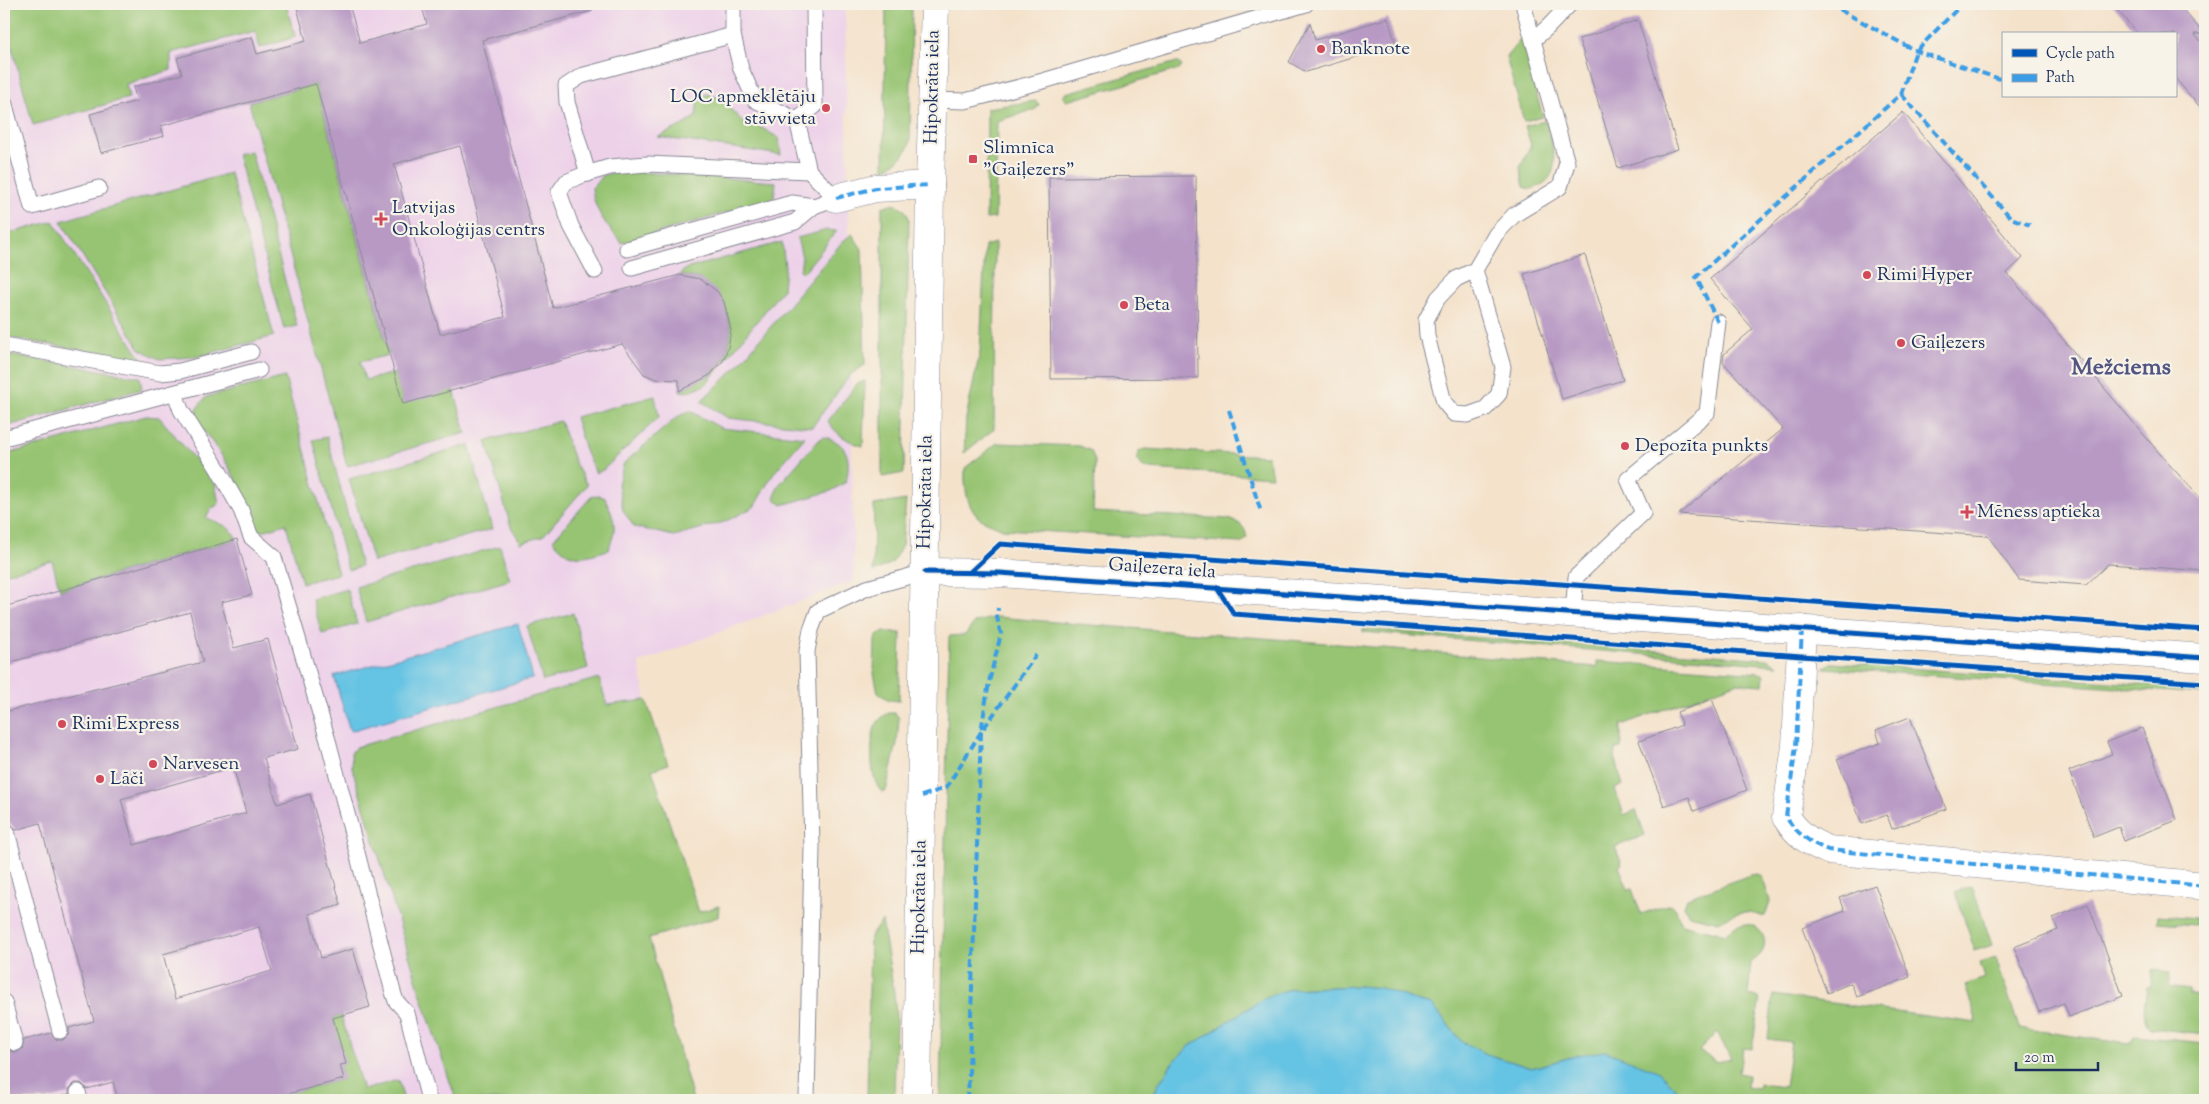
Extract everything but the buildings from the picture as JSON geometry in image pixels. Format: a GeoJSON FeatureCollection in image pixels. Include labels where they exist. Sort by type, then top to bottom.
{"type":"FeatureCollection","features":[{"type":"Feature","properties":{"kind":"street","name":"Hipokrāta iela"},"geometry":{"type":"LineString","coordinates":[[917,1100],[930,185],[935,4]]}},
{"type":"Feature","properties":{"kind":"street"},"geometry":{"type":"LineString","coordinates":[[825,202],[876,188],[930,185]]}},
{"type":"Feature","properties":{"kind":"street","name":"Gaiļezera iela"},"geometry":{"type":"LineString","coordinates":[[925,572],[1000,572],[2205,658]]}},
{"type":"Feature","properties":{"kind":"street"},"geometry":{"type":"LineString","coordinates":[[1802,629],[1796,746],[1786,817],[1795,831],[1810,843],[1828,850],[2205,886]]}},
{"type":"Feature","properties":{"kind":"lane"},"geometry":{"type":"LineString","coordinates":[[733,4],[732,34],[741,69],[755,100],[797,120]]}},
{"type":"Feature","properties":{"kind":"lane"},"geometry":{"type":"LineString","coordinates":[[797,120],[815,106],[814,4]]}},
{"type":"Feature","properties":{"kind":"lane"},"geometry":{"type":"LineString","coordinates":[[933,100],[965,101],[1043,82],[1306,4]]}},
{"type":"Feature","properties":{"kind":"lane"},"geometry":{"type":"LineString","coordinates":[[1474,270],[1503,367],[1500,394],[1485,409],[1468,415],[1454,414],[1444,402],[1427,336],[1426,320],[1438,298],[1456,279],[1474,270],[1496,234],[1514,215],[1560,187],[1568,163],[1523,4]]}},
{"type":"Feature","properties":{"kind":"lane"},"geometry":{"type":"LineString","coordinates":[[1533,40],[1570,4]]}},
{"type":"Feature","properties":{"kind":"lane"},"geometry":{"type":"LineString","coordinates":[[588,174],[566,102],[566,86],[581,76],[732,34]]}},
{"type":"Feature","properties":{"kind":"lane"},"geometry":{"type":"LineString","coordinates":[[4,101],[32,207],[99,188]]}},
{"type":"Feature","properties":{"kind":"lane"},"geometry":{"type":"LineString","coordinates":[[797,120],[809,171],[825,202]]}},
{"type":"Feature","properties":{"kind":"lane"},"geometry":{"type":"LineString","coordinates":[[595,271],[571,226],[559,192],[566,182],[610,167],[647,164],[809,171]]}},
{"type":"Feature","properties":{"kind":"lane"},"geometry":{"type":"LineString","coordinates":[[627,249],[792,203],[825,202]]}},
{"type":"Feature","properties":{"kind":"lane"},"geometry":{"type":"LineString","coordinates":[[632,268],[795,222],[825,202]]}},
{"type":"Feature","properties":{"kind":"lane"},"geometry":{"type":"LineString","coordinates":[[1573,613],[1576,577],[1643,512],[1628,479],[1707,413],[1718,322]]}},
{"type":"Feature","properties":{"kind":"lane"},"geometry":{"type":"LineString","coordinates":[[4,345],[160,373],[180,371],[251,352]]}},
{"type":"Feature","properties":{"kind":"lane"},"geometry":{"type":"LineString","coordinates":[[4,438],[259,370]]}},
{"type":"Feature","properties":{"kind":"lane"},"geometry":{"type":"LineString","coordinates":[[175,392],[181,410],[241,510],[250,537],[274,558],[329,744],[393,992],[396,1001],[407,1013],[429,1100]]}},
{"type":"Feature","properties":{"kind":"lane"},"geometry":{"type":"LineString","coordinates":[[807,1100],[812,847],[807,651],[811,630],[818,611],[867,588],[925,572]]}},
{"type":"Feature","properties":{"kind":"lane"},"geometry":{"type":"LineString","coordinates":[[8,832],[8,848],[60,1031]]}},
{"type":"Feature","properties":{"kind":"lane"},"geometry":{"type":"LineString","coordinates":[[4,1002],[15,1043]]}},
{"type":"Feature","properties":{"kind":"shaded area"},"geometry":{"type":"Polygon","coordinates":[[[4,4],[845,4],[854,581],[639,663],[646,700],[668,764],[652,770],[699,912],[719,906],[718,917],[649,938],[693,1100],[4,1100],[4,4]]]}},
{"type":"Feature","properties":{"kind":"green space"},"geometry":{"type":"Polygon","coordinates":[[[4,4],[286,4],[295,37],[260,48],[255,31],[171,53],[171,70],[126,84],[129,98],[33,125],[4,18],[4,4]]]}},
{"type":"Feature","properties":{"kind":"green space"},"geometry":{"type":"Polygon","coordinates":[[[886,4],[912,4],[910,141],[904,155],[884,170],[886,4]]]}},
{"type":"Feature","properties":{"kind":"green space"},"geometry":{"type":"Polygon","coordinates":[[[1521,39],[1543,117],[1524,121],[1506,57],[1521,39]]]}},
{"type":"Feature","properties":{"kind":"green space"},"geometry":{"type":"Polygon","coordinates":[[[1177,62],[1182,66],[1180,69],[1067,101],[1064,99],[1066,93],[1177,62]]]}},
{"type":"Feature","properties":{"kind":"green space"},"geometry":{"type":"Polygon","coordinates":[[[316,84],[389,355],[360,362],[365,380],[395,373],[454,390],[466,433],[347,466],[249,102],[316,84]]]}},
{"type":"Feature","properties":{"kind":"green space"},"geometry":{"type":"Polygon","coordinates":[[[707,94],[720,98],[743,122],[762,128],[779,138],[781,155],[658,137],[687,123],[696,116],[698,99],[707,94]]]}},
{"type":"Feature","properties":{"kind":"green space"},"geometry":{"type":"Polygon","coordinates":[[[1035,101],[1039,104],[1036,109],[997,121],[995,218],[986,219],[987,108],[1035,101]]]}},
{"type":"Feature","properties":{"kind":"green space"},"geometry":{"type":"Polygon","coordinates":[[[1545,121],[1553,148],[1554,166],[1552,174],[1547,181],[1539,186],[1528,189],[1524,187],[1520,168],[1531,145],[1525,126],[1545,121]]]}},
{"type":"Feature","properties":{"kind":"green space"},"geometry":{"type":"Polygon","coordinates":[[[251,151],[297,326],[284,329],[237,154],[251,151]]]}},
{"type":"Feature","properties":{"kind":"green space"},"geometry":{"type":"Polygon","coordinates":[[[625,171],[776,182],[774,199],[622,243],[598,211],[592,188],[603,175],[625,171]]]}},
{"type":"Feature","properties":{"kind":"green space"},"geometry":{"type":"Polygon","coordinates":[[[230,173],[274,336],[196,357],[159,359],[140,349],[61,221],[230,173]]]}},
{"type":"Feature","properties":{"kind":"green space"},"geometry":{"type":"Polygon","coordinates":[[[891,204],[903,208],[909,219],[904,473],[882,477],[882,207],[891,204]]]}},
{"type":"Feature","properties":{"kind":"green space"},"geometry":{"type":"Polygon","coordinates":[[[53,221],[142,360],[4,337],[4,235],[53,221]]]}},
{"type":"Feature","properties":{"kind":"green space"},"geometry":{"type":"Polygon","coordinates":[[[827,230],[837,231],[803,273],[800,270],[802,257],[797,238],[827,230]]]}},
{"type":"Feature","properties":{"kind":"green space"},"geometry":{"type":"Polygon","coordinates":[[[852,234],[862,249],[865,365],[851,374],[812,427],[728,418],[701,401],[735,369],[843,241],[852,234]]]}},
{"type":"Feature","properties":{"kind":"green space"},"geometry":{"type":"Polygon","coordinates":[[[782,242],[785,267],[783,289],[705,385],[686,392],[679,391],[710,375],[723,361],[728,348],[731,330],[724,302],[700,279],[680,275],[685,269],[782,242]]]}},
{"type":"Feature","properties":{"kind":"green space"},"geometry":{"type":"Polygon","coordinates":[[[995,243],[994,429],[964,453],[966,418],[980,352],[985,246],[995,243]]]}},
{"type":"Feature","properties":{"kind":"green space"},"geometry":{"type":"Polygon","coordinates":[[[4,354],[140,377],[142,389],[4,427],[4,354]]]}},
{"type":"Feature","properties":{"kind":"green space"},"geometry":{"type":"Polygon","coordinates":[[[285,377],[338,574],[302,583],[286,524],[256,533],[240,487],[225,460],[196,421],[197,408],[206,397],[285,377]]]}},
{"type":"Feature","properties":{"kind":"green space"},"geometry":{"type":"Polygon","coordinates":[[[865,381],[863,446],[843,437],[834,430],[828,421],[857,384],[865,381]]]}},
{"type":"Feature","properties":{"kind":"green space"},"geometry":{"type":"Polygon","coordinates":[[[655,396],[659,417],[603,470],[596,473],[586,453],[575,417],[655,396]]]}},
{"type":"Feature","properties":{"kind":"green space"},"geometry":{"type":"Polygon","coordinates":[[[690,411],[721,428],[805,437],[773,474],[754,507],[724,522],[674,536],[634,527],[623,510],[618,484],[624,463],[677,417],[690,411]]]}},
{"type":"Feature","properties":{"kind":"green space"},"geometry":{"type":"Polygon","coordinates":[[[146,416],[159,417],[215,483],[219,504],[211,509],[206,518],[228,528],[237,539],[60,590],[52,561],[4,574],[4,455],[146,416]]]}},
{"type":"Feature","properties":{"kind":"green space"},"geometry":{"type":"Polygon","coordinates":[[[560,421],[575,463],[587,485],[543,536],[521,543],[511,527],[486,441],[560,421]]]}},
{"type":"Feature","properties":{"kind":"green space"},"geometry":{"type":"Polygon","coordinates":[[[327,437],[361,566],[348,570],[313,440],[327,437]]]}},
{"type":"Feature","properties":{"kind":"green space"},"geometry":{"type":"Polygon","coordinates":[[[824,437],[839,443],[846,453],[848,474],[846,482],[831,491],[782,505],[774,498],[778,486],[819,439],[824,437]]]}},
{"type":"Feature","properties":{"kind":"green space"},"geometry":{"type":"Polygon","coordinates":[[[997,443],[1080,446],[1091,451],[1095,461],[1093,512],[1229,519],[1241,526],[1247,538],[1241,543],[1003,529],[983,520],[974,512],[968,501],[965,480],[965,468],[997,443]]]}},
{"type":"Feature","properties":{"kind":"green space"},"geometry":{"type":"Polygon","coordinates":[[[469,445],[492,529],[373,562],[349,479],[469,445]]]}},
{"type":"Feature","properties":{"kind":"green space"},"geometry":{"type":"Polygon","coordinates":[[[1145,449],[1268,456],[1272,477],[1149,469],[1143,467],[1137,459],[1139,451],[1145,449]]]}},
{"type":"Feature","properties":{"kind":"green space"},"geometry":{"type":"Polygon","coordinates":[[[598,495],[605,498],[614,524],[608,550],[584,556],[572,555],[553,540],[591,497],[598,495]]]}},
{"type":"Feature","properties":{"kind":"green space"},"geometry":{"type":"Polygon","coordinates":[[[906,500],[902,545],[892,563],[873,572],[874,505],[906,500]]]}},
{"type":"Feature","properties":{"kind":"green space"},"geometry":{"type":"Polygon","coordinates":[[[500,546],[510,580],[366,622],[356,587],[500,546]]]}},
{"type":"Feature","properties":{"kind":"green space"},"geometry":{"type":"Polygon","coordinates":[[[347,589],[357,624],[322,634],[312,599],[347,589]]]}},
{"type":"Feature","properties":{"kind":"green space"},"geometry":{"type":"Polygon","coordinates":[[[573,613],[588,668],[543,681],[527,626],[573,613]]]}},
{"type":"Feature","properties":{"kind":"green space"},"geometry":{"type":"Polygon","coordinates":[[[997,617],[1597,667],[1597,661],[1760,673],[1764,675],[1763,685],[1736,683],[1621,725],[1621,748],[1616,749],[1615,760],[1623,785],[1615,789],[1624,815],[1636,810],[1645,835],[1615,847],[1622,864],[1619,866],[1628,889],[1632,889],[1641,914],[1670,904],[1676,909],[1681,924],[1725,934],[1735,926],[1745,924],[1754,926],[1764,938],[1764,947],[1760,955],[1751,962],[1748,995],[1760,998],[1752,1049],[1743,1048],[1739,1073],[1748,1075],[1747,1087],[1758,1089],[1759,1084],[1785,1087],[1791,1042],[1768,1039],[1773,995],[1977,1023],[1965,985],[1985,978],[1980,963],[1996,958],[2019,1028],[2129,1044],[2135,1036],[2205,1043],[2205,1100],[1687,1100],[1660,1072],[1579,1055],[1532,1068],[1486,1054],[1462,1042],[1432,1005],[1381,988],[1358,986],[1290,989],[1266,997],[1187,1048],[1172,1064],[1158,1085],[1151,1100],[940,1100],[949,636],[965,635],[975,622],[997,617]],[[1717,1032],[1699,1051],[1717,1062],[1731,1059],[1717,1032]]]}},
{"type":"Feature","properties":{"kind":"green space"},"geometry":{"type":"Polygon","coordinates":[[[1363,629],[1767,659],[1778,665],[1363,632],[1363,629]]]}},
{"type":"Feature","properties":{"kind":"green space"},"geometry":{"type":"Polygon","coordinates":[[[882,632],[901,633],[899,701],[889,700],[878,693],[874,673],[875,639],[882,632]]]}},
{"type":"Feature","properties":{"kind":"green space"},"geometry":{"type":"Polygon","coordinates":[[[1831,663],[2196,688],[2205,694],[1823,668],[1831,663]]]}},
{"type":"Feature","properties":{"kind":"green space"},"geometry":{"type":"Polygon","coordinates":[[[599,678],[607,705],[646,700],[668,764],[652,770],[699,912],[719,906],[718,917],[649,938],[693,1100],[456,1100],[421,995],[352,768],[351,753],[356,747],[599,678]]]}},
{"type":"Feature","properties":{"kind":"green space"},"geometry":{"type":"Polygon","coordinates":[[[889,713],[895,713],[899,718],[897,743],[886,791],[883,792],[878,788],[873,772],[872,742],[876,725],[882,717],[889,713]]]}},
{"type":"Feature","properties":{"kind":"green space"},"geometry":{"type":"Polygon","coordinates":[[[1757,874],[1762,876],[1770,901],[1765,916],[1741,912],[1719,922],[1689,915],[1684,906],[1687,898],[1757,874]]]}},
{"type":"Feature","properties":{"kind":"green space"},"geometry":{"type":"Polygon","coordinates":[[[1972,886],[1992,945],[1975,951],[1955,892],[1972,886]]]}},
{"type":"Feature","properties":{"kind":"green space"},"geometry":{"type":"Polygon","coordinates":[[[2158,915],[2196,918],[2196,925],[2157,922],[2158,915]]]}},
{"type":"Feature","properties":{"kind":"green space"},"geometry":{"type":"Polygon","coordinates":[[[882,921],[894,992],[896,1018],[894,1100],[867,1100],[870,936],[882,921]]]}},
{"type":"Feature","properties":{"kind":"green space"},"geometry":{"type":"Polygon","coordinates":[[[2152,970],[2170,972],[2168,987],[2189,990],[2189,994],[2205,995],[2205,1034],[2150,1028],[2145,1020],[2144,1009],[2147,987],[2151,987],[2152,970]]]}},
{"type":"Feature","properties":{"kind":"green space"},"geometry":{"type":"Polygon","coordinates":[[[341,1015],[363,1090],[398,1080],[404,1100],[265,1100],[271,1098],[268,1087],[303,1090],[343,1079],[340,1065],[345,1064],[333,1018],[341,1015]]]}},
{"type":"Feature","properties":{"kind":"water"},"geometry":{"type":"Polygon","coordinates":[[[518,624],[533,678],[350,731],[334,676],[518,624]]]}},
{"type":"Feature","properties":{"kind":"water"},"geometry":{"type":"Polygon","coordinates":[[[1358,986],[1381,988],[1432,1005],[1462,1042],[1486,1054],[1532,1068],[1579,1055],[1605,1051],[1660,1072],[1687,1100],[1151,1100],[1158,1085],[1172,1064],[1187,1048],[1266,997],[1290,989],[1358,986]]]}},
{"type":"Feature","properties":{"kind":"marked path"},"geometry":{"type":"LineString","coordinates":[[1829,4],[1916,51],[2002,80]]}},
{"type":"Feature","properties":{"kind":"marked path"},"geometry":{"type":"LineString","coordinates":[[1718,322],[1696,277],[1901,94],[1916,51],[1962,4]]}},
{"type":"Feature","properties":{"kind":"marked path"},"geometry":{"type":"LineString","coordinates":[[1901,94],[2011,218],[2030,225]]}},
{"type":"Feature","properties":{"kind":"marked path"},"geometry":{"type":"LineString","coordinates":[[836,198],[876,188],[930,185]]}},
{"type":"Feature","properties":{"kind":"marked path"},"geometry":{"type":"LineString","coordinates":[[1229,410],[1261,512]]}},
{"type":"Feature","properties":{"kind":"marked path"},"geometry":{"type":"LineString","coordinates":[[968,1100],[981,732],[989,682],[1001,634],[997,617],[998,608]]}},
{"type":"Feature","properties":{"kind":"marked path"},"geometry":{"type":"LineString","coordinates":[[1802,629],[1796,746],[1786,817],[1799,833],[1809,841],[1828,850],[2205,886]]}},
{"type":"Feature","properties":{"kind":"marked path"},"geometry":{"type":"LineString","coordinates":[[922,796],[946,788],[981,732],[1036,655]]}},
{"type":"Feature","properties":{"kind":"cycle path"},"geometry":{"type":"LineString","coordinates":[[970,572],[1000,544],[2205,630]]}},
{"type":"Feature","properties":{"kind":"cycle path"},"geometry":{"type":"LineString","coordinates":[[925,572],[1000,573],[2205,658]]}},
{"type":"Feature","properties":{"kind":"cycle path"},"geometry":{"type":"LineString","coordinates":[[1217,588],[1234,614],[1801,656],[2205,683]]}},
{"type":"Feature","properties":{"kind":"place","name":"Banknote"},"geometry":{"type":"Point","coordinates":[1321,49]}},
{"type":"Feature","properties":{"kind":"place","name":"LOC apmeklētāju stāvvieta"},"geometry":{"type":"Point","coordinates":[826,108]}},
{"type":"Feature","properties":{"kind":"place","name":"Slimnīca \"Gaiļezers\""},"geometry":{"type":"Point","coordinates":[973,159]}},
{"type":"Feature","properties":{"kind":"place","name":"Latvijas Onkoloģijas centrs"},"geometry":{"type":"Point","coordinates":[381,219]}},
{"type":"Feature","properties":{"kind":"place","name":"Rimi Hyper"},"geometry":{"type":"Point","coordinates":[1867,275]}},
{"type":"Feature","properties":{"kind":"place","name":"Beta"},"geometry":{"type":"Point","coordinates":[1124,305]}},
{"type":"Feature","properties":{"kind":"place","name":"Gaiļezers"},"geometry":{"type":"Point","coordinates":[1901,343]}},
{"type":"Feature","properties":{"kind":"place","name":"Depozīta punkts"},"geometry":{"type":"Point","coordinates":[1625,446]}},
{"type":"Feature","properties":{"kind":"place","name":"Mēness aptieka"},"geometry":{"type":"Point","coordinates":[1967,512]}},
{"type":"Feature","properties":{"kind":"place","name":"Rimi Express"},"geometry":{"type":"Point","coordinates":[62,724]}},
{"type":"Feature","properties":{"kind":"place","name":"Narvesen"},"geometry":{"type":"Point","coordinates":[153,764]}},
{"type":"Feature","properties":{"kind":"place","name":"Lāči"},"geometry":{"type":"Point","coordinates":[100,779]}},
{"type":"Feature","properties":{"kind":"district","name":"Mežciems"},"geometry":{"type":"Point","coordinates":[2121,368]}}]}
